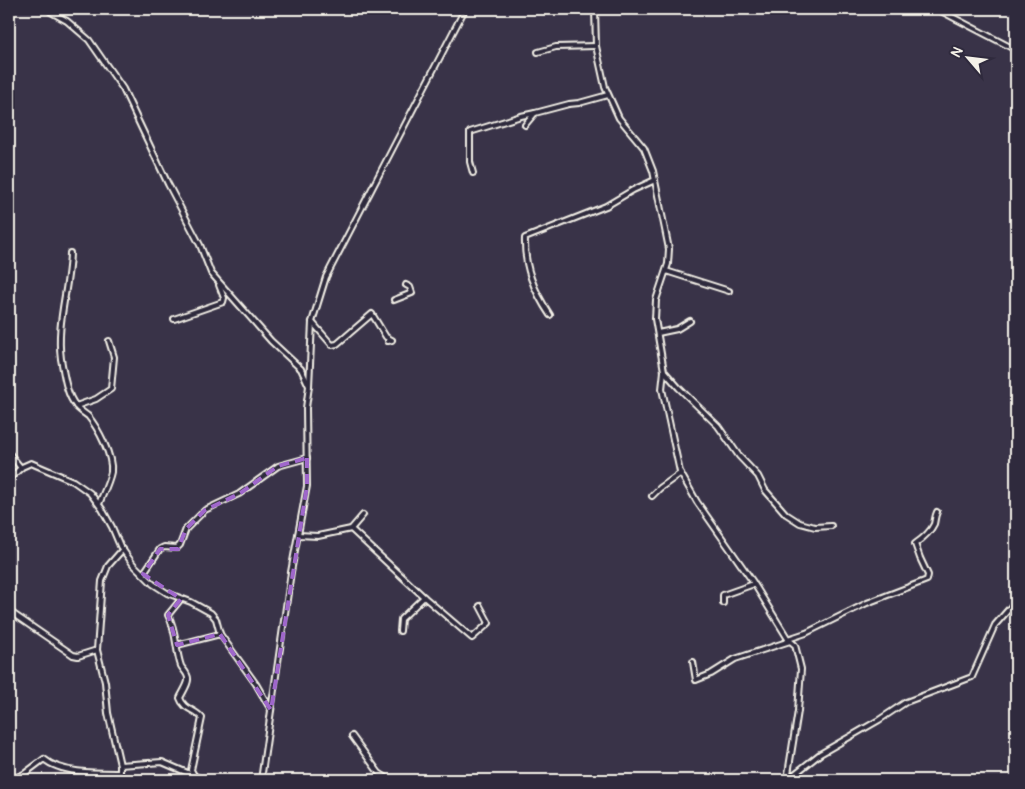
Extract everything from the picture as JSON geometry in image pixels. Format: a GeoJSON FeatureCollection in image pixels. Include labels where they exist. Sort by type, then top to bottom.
{"type":"FeatureCollection","features":[{"type":"Feature","properties":{"kind":"street"},"geometry":{"type":"LineString","coordinates":[[50,9],[50,12],[89,40],[123,89],[168,184],[200,245],[211,273],[222,290],[223,302],[174,319]]}},
{"type":"Feature","properties":{"kind":"street"},"geometry":{"type":"LineString","coordinates":[[261,780],[307,486],[306,408],[312,322],[326,277],[465,9]]}},
{"type":"Feature","properties":{"kind":"street"},"geometry":{"type":"LineString","coordinates":[[595,9],[596,46],[608,94],[619,118],[644,148],[653,171],[669,249],[668,264],[656,300],[655,319],[664,371],[662,389],[681,474],[697,502],[754,584],[789,640],[796,645],[802,669],[798,711],[787,780]]}},
{"type":"Feature","properties":{"kind":"street"},"geometry":{"type":"LineString","coordinates":[[937,9],[1016,50]]}},
{"type":"Feature","properties":{"kind":"street"},"geometry":{"type":"LineString","coordinates":[[538,52],[556,47],[596,46]]}},
{"type":"Feature","properties":{"kind":"street"},"geometry":{"type":"LineString","coordinates":[[473,173],[470,162],[470,132],[521,116],[608,94]]}},
{"type":"Feature","properties":{"kind":"street"},"geometry":{"type":"LineString","coordinates":[[525,125],[535,113]]}},
{"type":"Feature","properties":{"kind":"street"},"geometry":{"type":"LineString","coordinates":[[550,315],[537,294],[529,273],[524,252],[525,238],[606,206],[655,180]]}},
{"type":"Feature","properties":{"kind":"street"},"geometry":{"type":"LineString","coordinates":[[70,252],[59,341],[64,376],[69,391],[76,406],[92,422],[111,461],[111,472],[99,504]]}},
{"type":"Feature","properties":{"kind":"street"},"geometry":{"type":"LineString","coordinates":[[666,271],[729,291]]}},
{"type":"Feature","properties":{"kind":"street"},"geometry":{"type":"LineString","coordinates":[[211,273],[271,341],[301,369],[309,386]]}},
{"type":"Feature","properties":{"kind":"street"},"geometry":{"type":"LineString","coordinates":[[394,300],[412,293],[410,287],[406,285]]}},
{"type":"Feature","properties":{"kind":"street"},"geometry":{"type":"LineString","coordinates":[[312,322],[332,345],[337,344],[372,314],[386,337],[392,340],[388,341]]}},
{"type":"Feature","properties":{"kind":"street"},"geometry":{"type":"LineString","coordinates":[[658,333],[677,329],[690,320]]}},
{"type":"Feature","properties":{"kind":"street"},"geometry":{"type":"LineString","coordinates":[[76,406],[96,399],[111,389],[114,357],[109,341]]}},
{"type":"Feature","properties":{"kind":"street"},"geometry":{"type":"LineString","coordinates":[[664,371],[718,426],[739,456],[758,476],[764,490],[786,514],[800,523],[815,527],[831,526]]}},
{"type":"Feature","properties":{"kind":"street"},"geometry":{"type":"LineString","coordinates":[[9,453],[20,468]]}},
{"type":"Feature","properties":{"kind":"street"},"geometry":{"type":"LineString","coordinates":[[143,574],[160,549],[164,547],[177,548],[180,545],[186,529],[205,510],[238,494],[278,466],[307,458]]}},
{"type":"Feature","properties":{"kind":"street"},"geometry":{"type":"LineString","coordinates":[[9,479],[20,468],[31,462],[72,481],[90,493],[99,504],[122,549],[143,574],[167,593],[191,602],[211,613],[216,619],[220,634],[256,684],[271,710]]}},
{"type":"Feature","properties":{"kind":"street"},"geometry":{"type":"LineString","coordinates":[[652,496],[660,488],[681,474]]}},
{"type":"Feature","properties":{"kind":"street"},"geometry":{"type":"LineString","coordinates":[[693,662],[696,680],[711,674],[735,659],[789,640],[867,602],[927,580],[928,575],[916,544],[930,530],[937,512]]}},
{"type":"Feature","properties":{"kind":"street"},"geometry":{"type":"LineString","coordinates":[[298,535],[318,536],[351,528],[363,515]]}},
{"type":"Feature","properties":{"kind":"street"},"geometry":{"type":"LineString","coordinates":[[351,528],[424,597],[472,638],[489,623],[480,606]]}},
{"type":"Feature","properties":{"kind":"street"},"geometry":{"type":"LineString","coordinates":[[120,780],[120,765],[108,713],[97,650],[102,581],[108,566],[122,549]]}},
{"type":"Feature","properties":{"kind":"street"},"geometry":{"type":"LineString","coordinates":[[723,603],[723,595],[754,584]]}},
{"type":"Feature","properties":{"kind":"street"},"geometry":{"type":"LineString","coordinates":[[400,632],[401,619],[424,597]]}},
{"type":"Feature","properties":{"kind":"street"},"geometry":{"type":"LineString","coordinates":[[181,599],[168,615],[176,634],[180,663],[187,674],[188,680],[180,698],[182,704],[198,713],[202,718],[190,770],[195,777]]}},
{"type":"Feature","properties":{"kind":"street"},"geometry":{"type":"LineString","coordinates":[[787,780],[820,754],[906,702],[972,677],[995,625],[1016,601]]}},
{"type":"Feature","properties":{"kind":"street"},"geometry":{"type":"LineString","coordinates":[[9,611],[73,655],[78,656],[97,650]]}},
{"type":"Feature","properties":{"kind":"street"},"geometry":{"type":"LineString","coordinates":[[177,644],[220,634]]}},
{"type":"Feature","properties":{"kind":"street"},"geometry":{"type":"LineString","coordinates":[[352,736],[379,773],[390,780]]}},
{"type":"Feature","properties":{"kind":"street"},"geometry":{"type":"LineString","coordinates":[[10,780],[24,774],[44,759],[51,765],[67,769],[99,773],[120,772]]}},
{"type":"Feature","properties":{"kind":"street"},"geometry":{"type":"LineString","coordinates":[[120,765],[162,762],[204,780]]}},
{"type":"Feature","properties":{"kind":"highlighted area"},"geometry":{"type":"Polygon","coordinates":[[[307,458],[307,486],[271,710],[220,634],[177,645],[168,615],[181,599],[143,574],[160,549],[178,549],[186,529],[205,510],[239,494],[278,466],[307,458]]]}}]}
